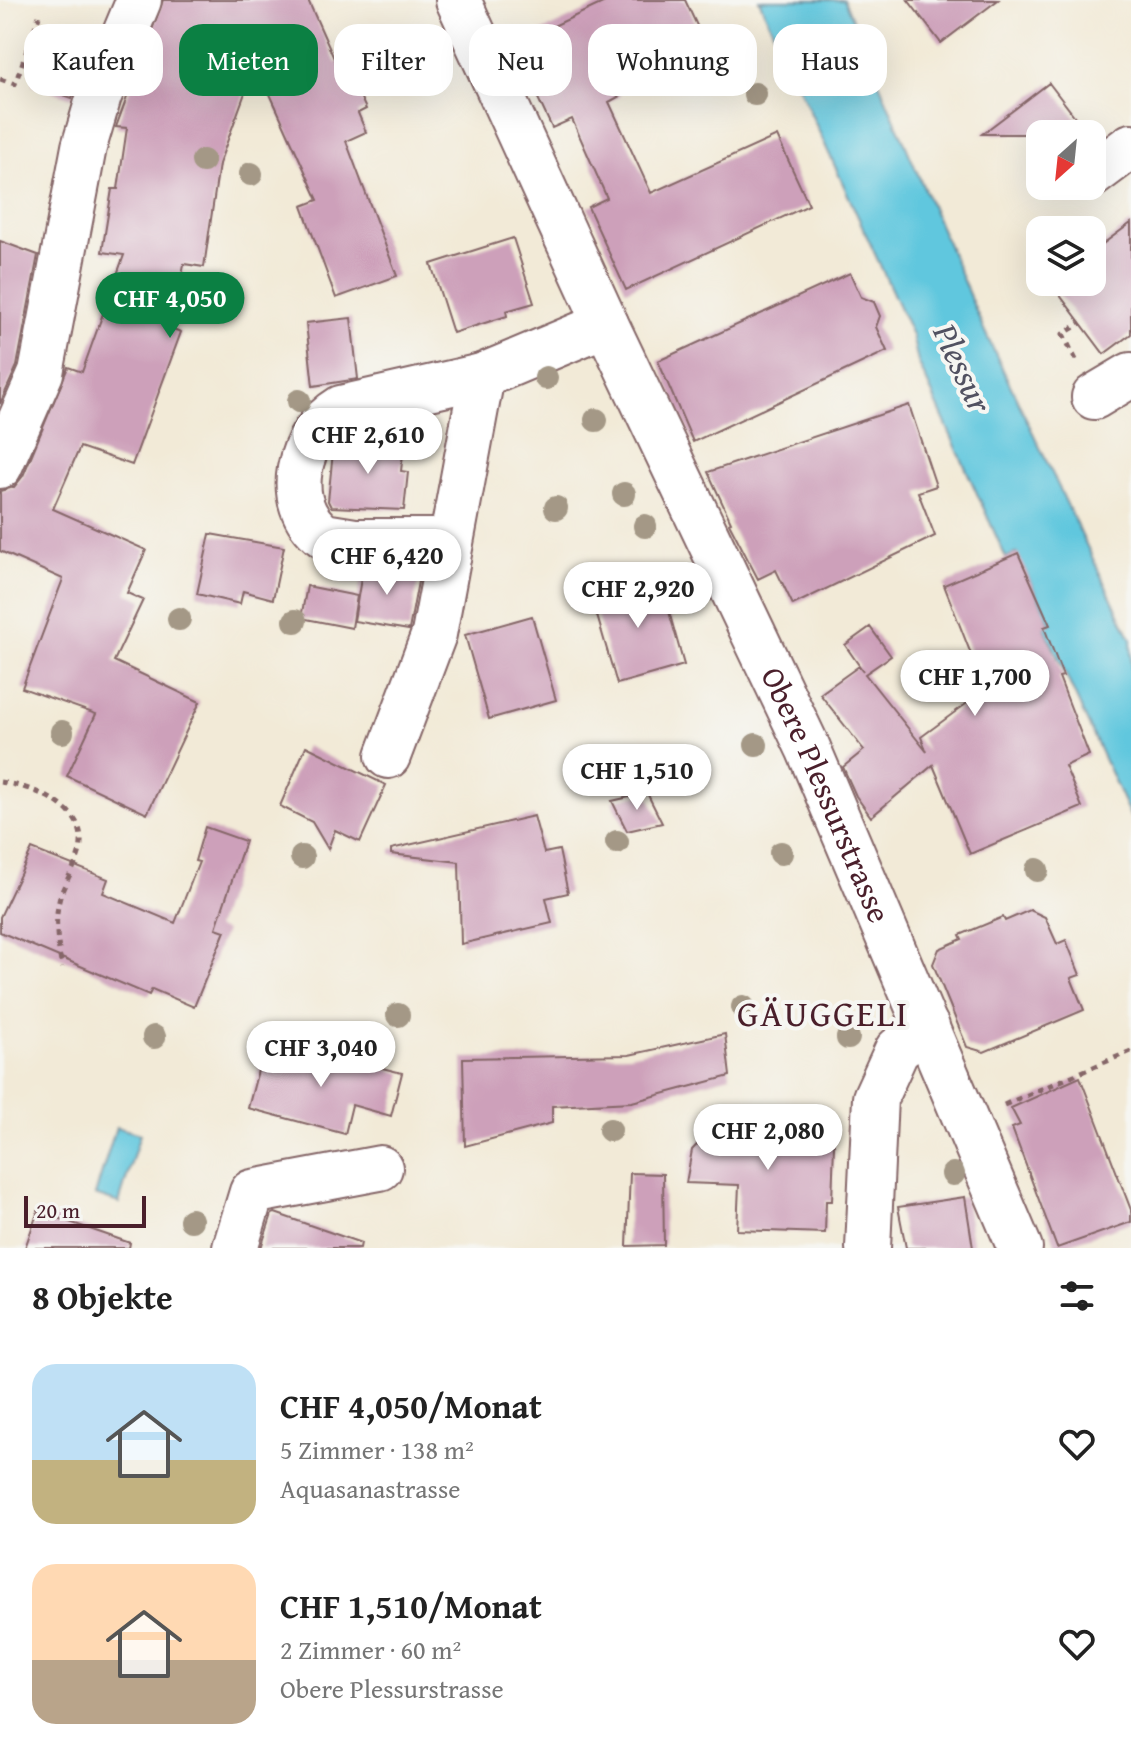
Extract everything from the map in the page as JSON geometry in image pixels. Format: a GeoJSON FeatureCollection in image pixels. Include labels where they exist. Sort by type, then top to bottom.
{"type":"FeatureCollection","features":[{"type":"Feature","properties":{"kind":"street"},"geometry":{"type":"LineString","coordinates":[[0,466],[41,373],[84,147],[99,96],[139,0]]}},
{"type":"Feature","properties":{"kind":"street","name":"Obere Plessurstrasse"},"geometry":{"type":"LineString","coordinates":[[458,0],[606,324],[808,748],[1020,1248]]}},
{"type":"Feature","properties":{"kind":"street"},"geometry":{"type":"LineString","coordinates":[[1106,164],[1131,146]]}},
{"type":"Feature","properties":{"kind":"street"},"geometry":{"type":"LineString","coordinates":[[449,541],[355,541],[324,536],[303,512],[297,492],[312,433],[325,418],[341,408],[482,376],[606,324]]}},
{"type":"Feature","properties":{"kind":"street"},"geometry":{"type":"LineString","coordinates":[[1094,397],[1131,375]]}},
{"type":"Feature","properties":{"kind":"street"},"geometry":{"type":"LineString","coordinates":[[388,756],[434,634],[482,376]]}},
{"type":"Feature","properties":{"kind":"street"},"geometry":{"type":"LineString","coordinates":[[868,1248],[875,1098],[897,1050],[927,1027]]}},
{"type":"Feature","properties":{"kind":"street"},"geometry":{"type":"LineString","coordinates":[[235,1248],[252,1192],[380,1168]]}},
{"type":"Feature","properties":{"kind":"path"},"geometry":{"type":"LineString","coordinates":[[0,79],[15,84],[39,16]]}},
{"type":"Feature","properties":{"kind":"path"},"geometry":{"type":"LineString","coordinates":[[0,782],[33,791],[67,810],[79,822],[81,845],[59,901],[56,935],[62,968]]}},
{"type":"Feature","properties":{"kind":"path"},"geometry":{"type":"LineString","coordinates":[[966,1121],[1131,1051]]}},
{"type":"Feature","properties":{"kind":"water"},"geometry":{"type":"Polygon","coordinates":[[[759,0],[844,0],[854,24],[773,24],[773,31],[759,0]]]}},
{"type":"Feature","properties":{"kind":"water","name":"Plessur"},"geometry":{"type":"Polygon","coordinates":[[[803,96],[885,96],[984,330],[1131,639],[1131,818],[1044,627],[1050,624],[1017,553],[1006,558],[918,362],[912,335],[803,96]]]}},
{"type":"Feature","properties":{"kind":"water"},"geometry":{"type":"Polygon","coordinates":[[[116,1127],[140,1134],[119,1203],[95,1195],[116,1127]]]}},
{"type":"Feature","properties":{"kind":"building"},"geometry":{"type":"Polygon","coordinates":[[[163,0],[308,0],[334,58],[334,96],[360,96],[366,109],[358,113],[366,132],[346,141],[397,276],[336,298],[302,206],[318,200],[271,96],[318,96],[318,24],[179,24],[179,96],[244,96],[219,164],[204,267],[184,264],[173,329],[181,332],[132,465],[80,447],[53,509],[146,550],[127,593],[143,600],[114,661],[200,702],[147,814],[67,776],[96,714],[22,688],[63,579],[0,551],[0,491],[14,487],[23,476],[68,367],[82,372],[124,255],[102,252],[112,189],[118,189],[127,128],[116,127],[127,96],[163,96],[163,24],[154,24],[163,0]]]}},
{"type":"Feature","properties":{"kind":"building"},"geometry":{"type":"Polygon","coordinates":[[[609,0],[685,0],[696,24],[588,24],[588,96],[620,96],[609,102],[651,193],[777,136],[809,205],[626,290],[588,207],[607,198],[572,119],[552,128],[537,96],[572,96],[572,24],[558,24],[609,0]]]}},
{"type":"Feature","properties":{"kind":"building"},"geometry":{"type":"Polygon","coordinates":[[[908,0],[998,0],[941,43],[908,0]]]}},
{"type":"Feature","properties":{"kind":"building"},"geometry":{"type":"Polygon","coordinates":[[[1049,83],[1077,120],[1026,120],[1026,134],[982,134],[1049,83]]]}},
{"type":"Feature","properties":{"kind":"building"},"geometry":{"type":"Polygon","coordinates":[[[1131,223],[1131,334],[1104,354],[1060,296],[1106,296],[1106,242],[1131,223]]]}},
{"type":"Feature","properties":{"kind":"building"},"geometry":{"type":"Polygon","coordinates":[[[513,238],[534,303],[506,311],[507,316],[453,333],[431,264],[513,238]]]}},
{"type":"Feature","properties":{"kind":"building"},"geometry":{"type":"Polygon","coordinates":[[[0,241],[38,255],[17,366],[0,404],[0,241]]]}},
{"type":"Feature","properties":{"kind":"building"},"geometry":{"type":"Polygon","coordinates":[[[850,273],[861,297],[874,302],[880,316],[876,327],[887,351],[693,442],[658,361],[850,273]]]}},
{"type":"Feature","properties":{"kind":"building"},"geometry":{"type":"Polygon","coordinates":[[[351,318],[358,379],[313,386],[306,323],[351,318]]]}},
{"type":"Feature","properties":{"kind":"building"},"geometry":{"type":"Polygon","coordinates":[[[909,405],[936,486],[918,492],[935,536],[793,605],[776,570],[758,579],[729,523],[708,472],[909,405]]]}},
{"type":"Feature","properties":{"kind":"building"},"geometry":{"type":"Polygon","coordinates":[[[343,438],[404,445],[401,471],[408,472],[404,510],[331,507],[328,501],[333,452],[343,438]]]}},
{"type":"Feature","properties":{"kind":"building"},"geometry":{"type":"Polygon","coordinates":[[[210,534],[284,547],[273,599],[243,591],[240,604],[197,594],[210,534]]]}},
{"type":"Feature","properties":{"kind":"building"},"geometry":{"type":"Polygon","coordinates":[[[1018,553],[1050,625],[1044,627],[1063,676],[1059,677],[1089,755],[1065,766],[1082,807],[970,854],[933,765],[871,817],[856,796],[843,767],[864,750],[820,694],[859,666],[863,671],[845,645],[870,627],[891,656],[865,674],[927,752],[921,737],[985,690],[944,585],[1018,553]]]}},
{"type":"Feature","properties":{"kind":"building"},"geometry":{"type":"Polygon","coordinates":[[[363,566],[420,571],[409,630],[354,621],[363,566]]]}},
{"type":"Feature","properties":{"kind":"building"},"geometry":{"type":"Polygon","coordinates":[[[659,576],[684,665],[617,684],[591,595],[659,576]]]}},
{"type":"Feature","properties":{"kind":"building"},"geometry":{"type":"Polygon","coordinates":[[[307,586],[357,596],[352,628],[301,618],[307,586]]]}},
{"type":"Feature","properties":{"kind":"building"},"geometry":{"type":"Polygon","coordinates":[[[532,616],[556,700],[489,719],[465,635],[532,616]]]}},
{"type":"Feature","properties":{"kind":"building"},"geometry":{"type":"Polygon","coordinates":[[[306,746],[386,785],[360,842],[335,830],[328,849],[312,822],[280,806],[306,746]]]}},
{"type":"Feature","properties":{"kind":"building"},"geometry":{"type":"Polygon","coordinates":[[[647,793],[662,823],[627,831],[612,801],[647,793]]]}},
{"type":"Feature","properties":{"kind":"building"},"geometry":{"type":"Polygon","coordinates":[[[534,816],[544,853],[559,850],[568,893],[546,898],[552,923],[461,944],[459,862],[391,854],[391,849],[534,816]]]}},
{"type":"Feature","properties":{"kind":"building"},"geometry":{"type":"Polygon","coordinates":[[[205,827],[245,841],[216,928],[225,931],[194,1007],[152,989],[149,995],[0,932],[0,917],[32,849],[108,879],[103,893],[175,923],[199,862],[195,861],[205,827]]]}},
{"type":"Feature","properties":{"kind":"building"},"geometry":{"type":"Polygon","coordinates":[[[1030,910],[1045,917],[1057,944],[1066,940],[1080,975],[1071,978],[1084,1010],[984,1052],[967,1047],[933,964],[939,949],[962,939],[960,935],[1003,917],[1005,921],[1030,910]]]}},
{"type":"Feature","properties":{"kind":"building"},"geometry":{"type":"Polygon","coordinates":[[[725,1034],[730,1076],[632,1102],[552,1106],[552,1123],[465,1146],[463,1058],[629,1055],[725,1034]]]}},
{"type":"Feature","properties":{"kind":"building"},"geometry":{"type":"Polygon","coordinates":[[[264,1048],[327,1065],[330,1055],[402,1073],[391,1116],[352,1105],[345,1134],[248,1108],[264,1048]]]}},
{"type":"Feature","properties":{"kind":"building"},"geometry":{"type":"Polygon","coordinates":[[[1080,1077],[1131,1210],[1131,1222],[1057,1248],[1012,1128],[1020,1125],[1011,1108],[1080,1077]]]}},
{"type":"Feature","properties":{"kind":"building"},"geometry":{"type":"Polygon","coordinates":[[[707,1114],[778,1118],[795,1144],[817,1124],[834,1144],[832,1201],[826,1201],[825,1233],[737,1230],[739,1185],[686,1183],[692,1150],[706,1135],[707,1114]]]}},
{"type":"Feature","properties":{"kind":"building"},"geometry":{"type":"Polygon","coordinates":[[[630,1173],[663,1174],[664,1245],[627,1246],[630,1173]]]}},
{"type":"Feature","properties":{"kind":"building"},"geometry":{"type":"Polygon","coordinates":[[[965,1197],[973,1248],[906,1248],[898,1207],[965,1197]]]}},
{"type":"Feature","properties":{"kind":"building"},"geometry":{"type":"Polygon","coordinates":[[[38,1211],[130,1243],[129,1248],[25,1248],[38,1211]]]}},
{"type":"Feature","properties":{"kind":"building"},"geometry":{"type":"Polygon","coordinates":[[[272,1214],[361,1243],[360,1248],[261,1248],[272,1214]]]}},
{"type":"Feature","properties":{"kind":"district","name":"GÄUGGELI"},"geometry":{"type":"Point","coordinates":[823,1013]}}]}
